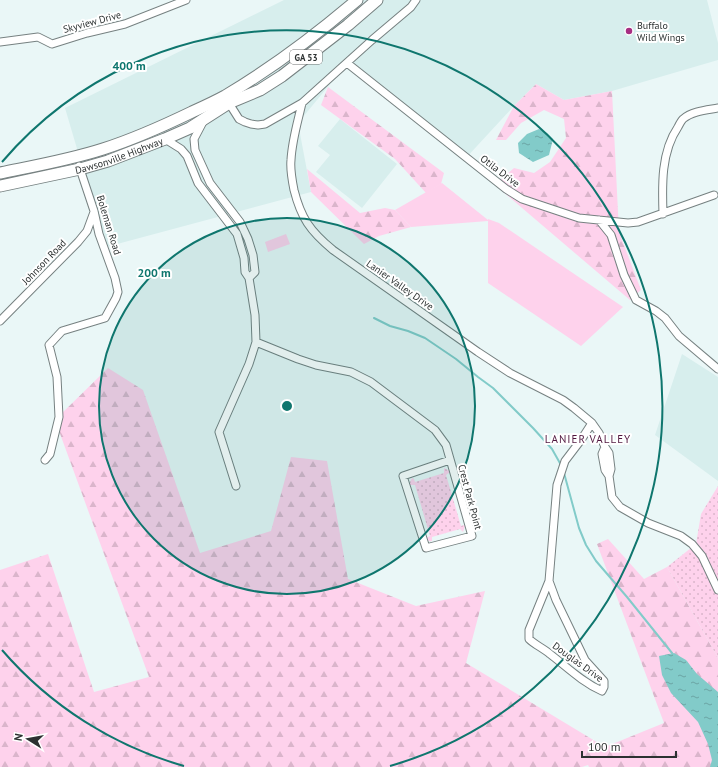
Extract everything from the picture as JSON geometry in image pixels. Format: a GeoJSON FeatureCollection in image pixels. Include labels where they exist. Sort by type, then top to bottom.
{"type":"FeatureCollection","features":[{"type":"Feature","properties":{"kind":"main road","name":"GA 53"},"geometry":{"type":"LineString","coordinates":[[226,100],[284,58],[357,0]]}},
{"type":"Feature","properties":{"kind":"main road","name":"Dawsonville Highway"},"geometry":{"type":"LineString","coordinates":[[0,173],[75,157],[103,149],[226,100],[260,90],[282,76],[378,0]]}},
{"type":"Feature","properties":{"kind":"main road","name":"Dawsonville Highway"},"geometry":{"type":"LineString","coordinates":[[0,186],[80,169],[108,161],[190,128],[205,118],[226,100]]}},
{"type":"Feature","properties":{"kind":"street","name":"Skyview Drive"},"geometry":{"type":"LineString","coordinates":[[0,42],[38,37],[52,44],[87,33],[125,24],[186,0]]}},
{"type":"Feature","properties":{"kind":"street"},"geometry":{"type":"LineString","coordinates":[[226,100],[239,119],[251,124],[265,124],[302,102],[410,7],[416,0]]}},
{"type":"Feature","properties":{"kind":"street","name":"Otila Drive"},"geometry":{"type":"LineString","coordinates":[[347,63],[522,199],[579,218],[628,223],[638,222],[663,214],[714,195]]}},
{"type":"Feature","properties":{"kind":"street","name":"Lanier Valley Drive"},"geometry":{"type":"LineString","coordinates":[[302,102],[290,161],[292,182],[298,206],[307,223],[320,240],[478,352],[510,373],[563,400],[592,423],[609,453],[611,469],[609,476],[612,497],[620,507],[648,523],[681,536],[692,544],[702,556],[718,590]]}},
{"type":"Feature","properties":{"kind":"street"},"geometry":{"type":"LineString","coordinates":[[663,214],[662,193],[665,159],[668,145],[675,131],[683,119],[693,114],[718,108]]}},
{"type":"Feature","properties":{"kind":"street"},"geometry":{"type":"LineString","coordinates":[[205,118],[194,139],[195,150],[210,183],[240,222],[248,239],[249,256]]}},
{"type":"Feature","properties":{"kind":"street"},"geometry":{"type":"LineString","coordinates":[[165,139],[181,149],[186,156],[198,183],[237,234],[239,241],[249,256],[255,272],[249,278],[255,315],[256,342],[249,364],[219,432],[236,486]]}},
{"type":"Feature","properties":{"kind":"street","name":"Boleman Road"},"geometry":{"type":"LineString","coordinates":[[45,460],[50,454],[59,418],[57,377],[49,345],[62,331],[105,318],[118,292],[115,278],[99,234],[94,211],[75,157]]}},
{"type":"Feature","properties":{"kind":"street"},"geometry":{"type":"LineString","coordinates":[[192,170],[202,165]]}},
{"type":"Feature","properties":{"kind":"street","name":"Johnson Road"},"geometry":{"type":"LineString","coordinates":[[0,321],[78,242],[87,231],[94,211]]}},
{"type":"Feature","properties":{"kind":"street"},"geometry":{"type":"LineString","coordinates":[[599,220],[611,235],[624,275],[636,300],[656,311],[665,318],[679,336],[717,367]]}},
{"type":"Feature","properties":{"kind":"street"},"geometry":{"type":"LineString","coordinates":[[235,232],[242,226]]}},
{"type":"Feature","properties":{"kind":"street","name":"Crest Park Point"},"geometry":{"type":"LineString","coordinates":[[256,342],[316,365],[351,372],[371,382],[435,430],[446,445],[472,536],[426,548],[403,476],[450,460]]}},
{"type":"Feature","properties":{"kind":"street","name":"Douglas Drive"},"geometry":{"type":"LineString","coordinates":[[549,581],[556,600],[585,660],[604,681],[602,691],[578,677],[529,639],[529,630],[549,581],[557,485],[565,461],[592,423]]}},
{"type":"Feature","properties":{"kind":"shaded area"},"geometry":{"type":"Polygon","coordinates":[[[284,0],[707,0],[718,43],[718,60],[612,91],[564,100],[536,84],[465,159],[345,66],[298,123],[311,192],[106,247],[65,108],[284,0]]]}},
{"type":"Feature","properties":{"kind":"shaded area"},"geometry":{"type":"Polygon","coordinates":[[[340,119],[397,164],[362,208],[316,172],[330,155],[318,146],[340,119]]]}},
{"type":"Feature","properties":{"kind":"shaded area"},"geometry":{"type":"Polygon","coordinates":[[[682,354],[718,377],[718,481],[655,435],[682,354]]]}},
{"type":"Feature","properties":{"kind":"green space"},"geometry":{"type":"Polygon","coordinates":[[[536,84],[564,100],[612,91],[619,232],[641,290],[630,300],[495,185],[514,168],[534,173],[550,162],[566,138],[564,119],[544,110],[521,123],[506,140],[496,140],[514,106],[536,84]]]}},
{"type":"Feature","properties":{"kind":"green space"},"geometry":{"type":"Polygon","coordinates":[[[328,87],[444,173],[441,184],[426,193],[395,159],[321,105],[328,87]]]}},
{"type":"Feature","properties":{"kind":"green space"},"geometry":{"type":"Polygon","coordinates":[[[307,169],[360,213],[385,208],[395,210],[411,227],[379,236],[364,244],[311,192],[307,169]]]}},
{"type":"Feature","properties":{"kind":"green space"},"geometry":{"type":"Polygon","coordinates":[[[442,183],[488,220],[499,223],[623,307],[581,346],[488,283],[488,221],[411,227],[395,210],[442,183]]]}},
{"type":"Feature","properties":{"kind":"green space"},"geometry":{"type":"Polygon","coordinates":[[[286,234],[290,244],[268,252],[265,242],[286,234]]]}},
{"type":"Feature","properties":{"kind":"green space"},"geometry":{"type":"Polygon","coordinates":[[[108,368],[143,390],[200,553],[271,531],[291,457],[327,461],[348,579],[416,606],[485,591],[466,663],[605,747],[664,723],[597,544],[608,539],[644,579],[667,567],[718,658],[718,692],[710,691],[715,762],[713,767],[589,767],[588,765],[582,767],[0,767],[0,570],[48,554],[94,692],[149,677],[55,420],[108,368]]]}},
{"type":"Feature","properties":{"kind":"green space"},"geometry":{"type":"Polygon","coordinates":[[[444,468],[450,472],[446,475],[461,526],[465,526],[463,532],[460,529],[432,537],[432,541],[429,541],[426,538],[430,536],[415,485],[410,485],[410,482],[412,478],[415,482],[444,473],[444,468]]]}},
{"type":"Feature","properties":{"kind":"green space"},"geometry":{"type":"Polygon","coordinates":[[[718,486],[718,658],[667,567],[696,544],[701,514],[718,486]]]}},
{"type":"Feature","properties":{"kind":"water"},"geometry":{"type":"Polygon","coordinates":[[[539,129],[547,133],[553,139],[549,155],[533,162],[519,153],[518,143],[527,134],[539,129]]]}},
{"type":"Feature","properties":{"kind":"water"},"geometry":{"type":"Polygon","coordinates":[[[674,653],[686,660],[697,674],[718,692],[718,767],[710,767],[712,760],[708,744],[698,722],[671,693],[662,675],[659,656],[674,653]]]}},
{"type":"Feature","properties":{"kind":"waterway"},"geometry":{"type":"LineString","coordinates":[[374,318],[390,326],[425,338],[456,359],[493,388],[552,449],[561,465]]}},
{"type":"Feature","properties":{"kind":"waterway"},"geometry":{"type":"LineString","coordinates":[[564,473],[579,528],[586,545],[596,561],[672,653]]}},
{"type":"Feature","properties":{"kind":"place","name":"Buffalo Wild Wings"},"geometry":{"type":"Point","coordinates":[629,31]}},
{"type":"Feature","properties":{"kind":"district","name":"LANIER VALLEY"},"geometry":{"type":"Point","coordinates":[588,439]}}]}
